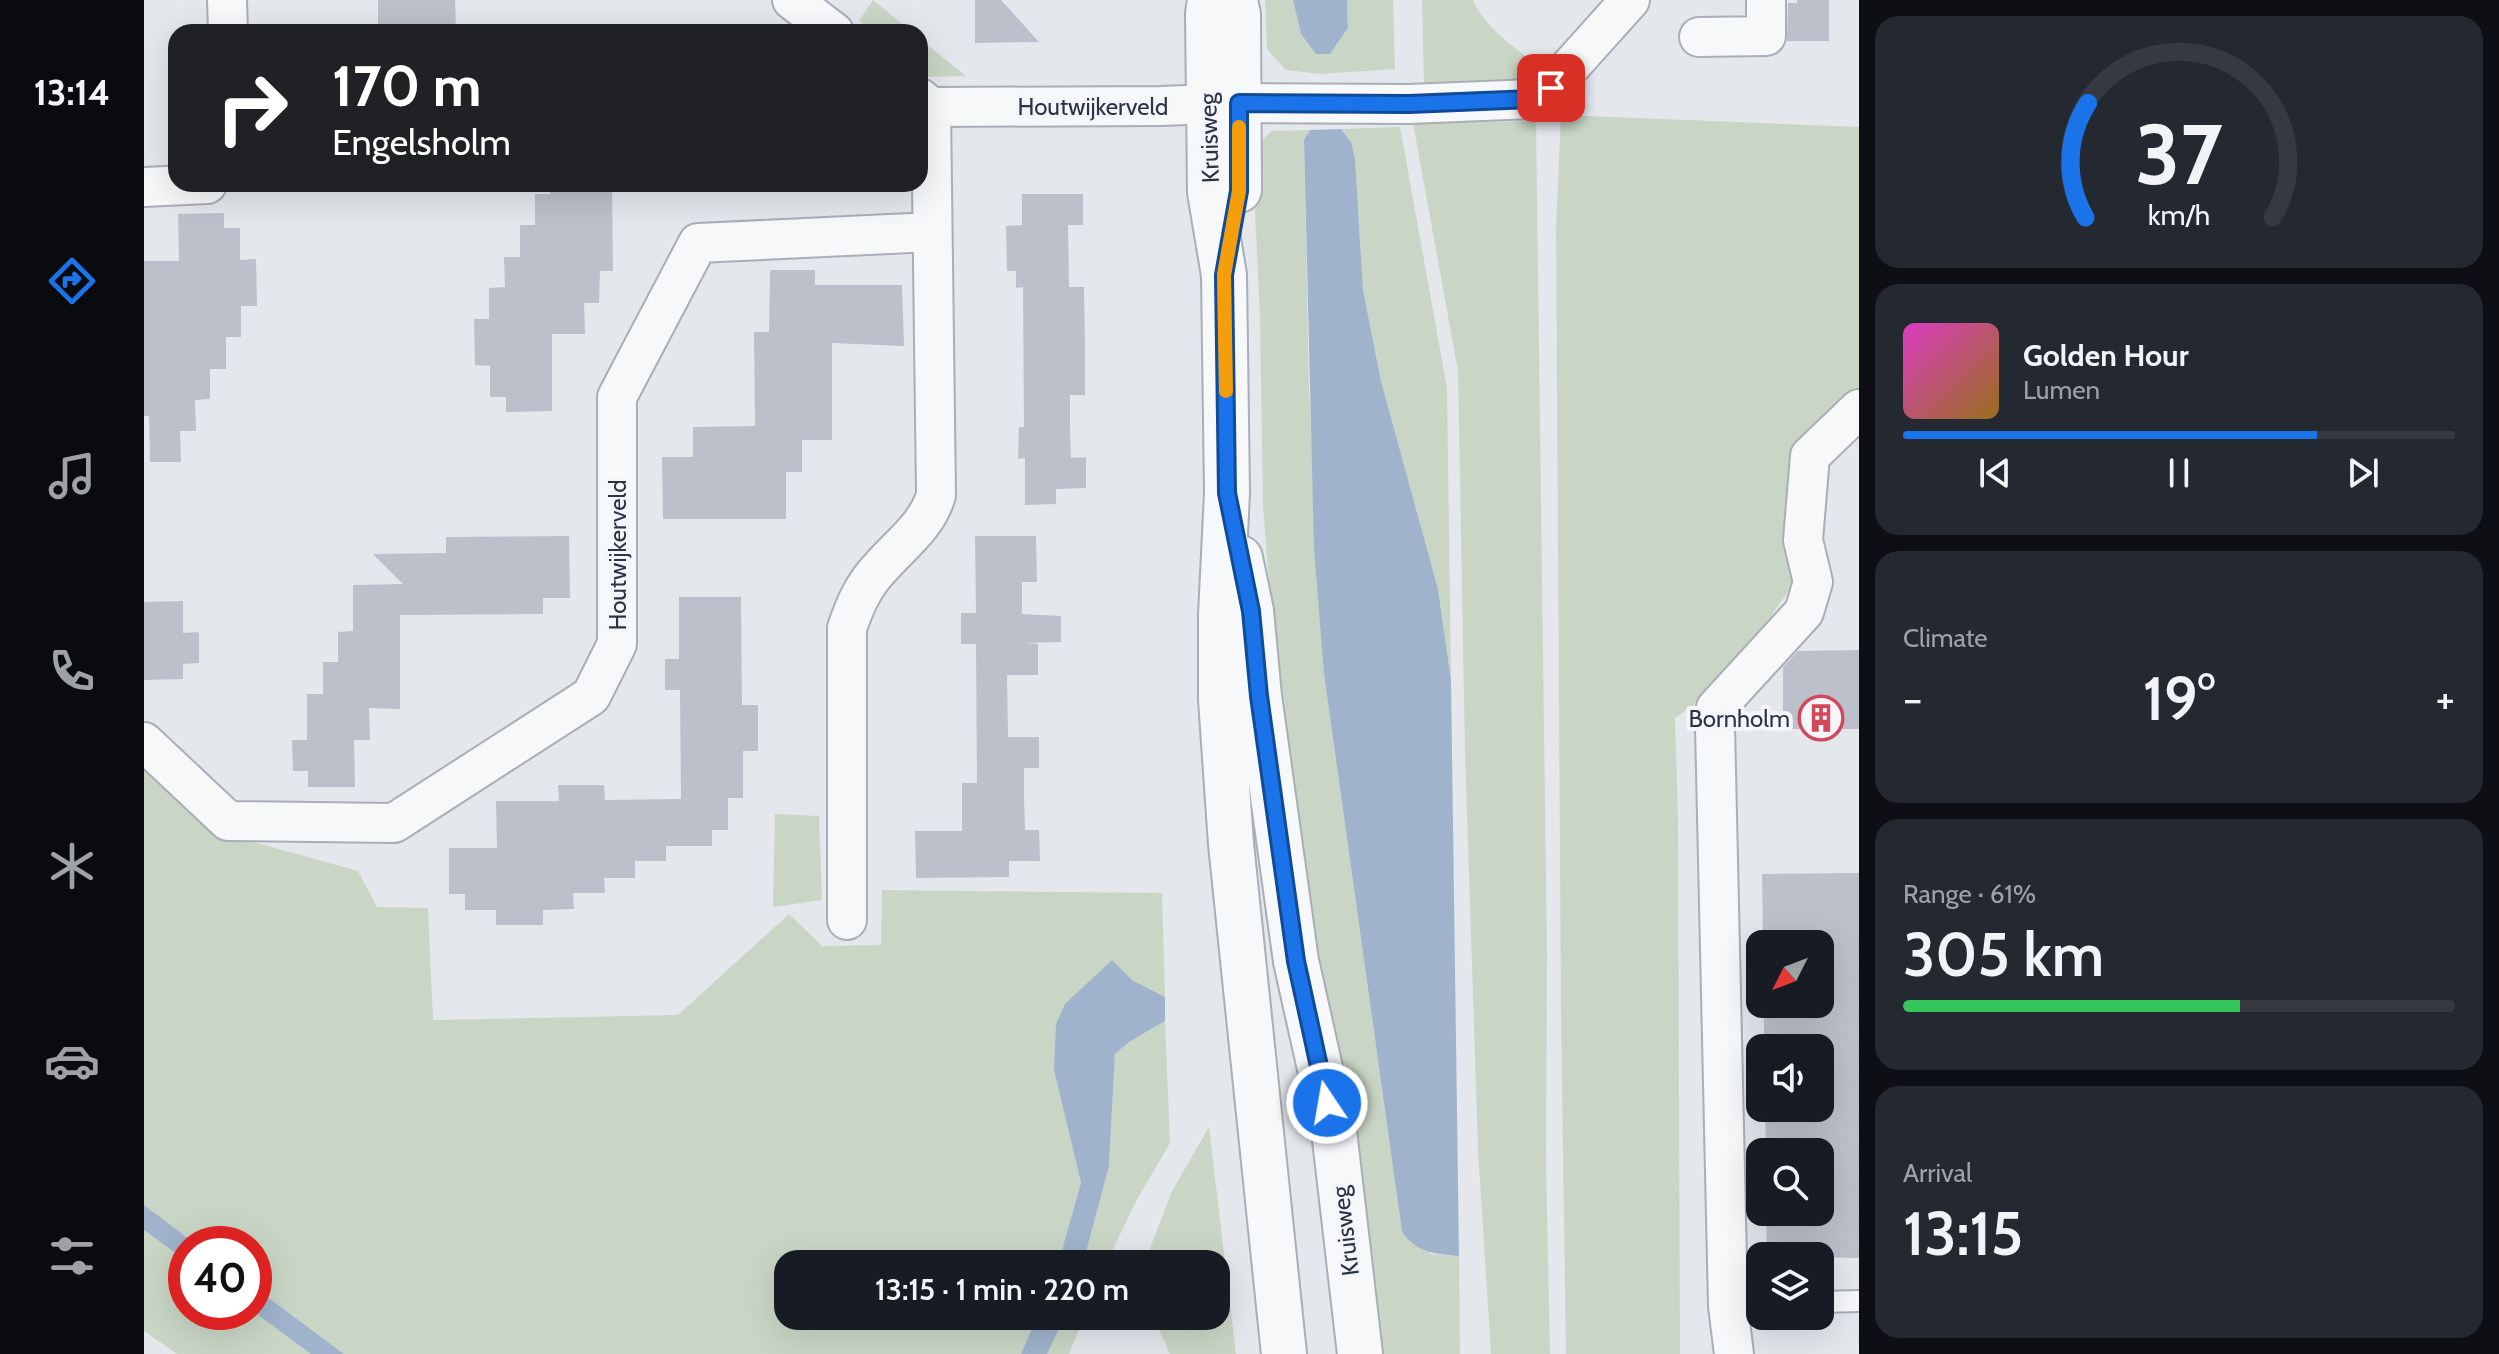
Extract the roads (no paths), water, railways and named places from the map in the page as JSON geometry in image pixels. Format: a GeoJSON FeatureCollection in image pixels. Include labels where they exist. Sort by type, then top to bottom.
{"type":"FeatureCollection","features":[{"type":"Feature","properties":{"kind":"street"},"geometry":{"type":"LineString","coordinates":[[227,0],[228,24]]}},
{"type":"Feature","properties":{"kind":"street"},"geometry":{"type":"LineString","coordinates":[[792,0],[824,24]]}},
{"type":"Feature","properties":{"kind":"street","name":"Kruisweg"},"geometry":{"type":"LineString","coordinates":[[1210,0],[1208,14],[1239,191],[1224,275],[1227,493],[1221,615],[1221,699],[1231,844],[1284,1354]]}},
{"type":"Feature","properties":{"kind":"street","name":"Kruisweg"},"geometry":{"type":"LineString","coordinates":[[1223,103],[1238,15],[1235,0]]}},
{"type":"Feature","properties":{"kind":"street","name":"Houtwijkerveld"},"geometry":{"type":"LineString","coordinates":[[928,102],[1409,104],[1533,99],[1551,88],[1630,0]]}},
{"type":"Feature","properties":{"kind":"street"},"geometry":{"type":"LineString","coordinates":[[1699,37],[1766,36],[1766,0]]}},
{"type":"Feature","properties":{"kind":"street","name":"Houtwijkerveld"},"geometry":{"type":"LineString","coordinates":[[847,920],[847,628],[858,596],[878,569],[919,528],[931,512],[936,495],[928,145]]}},
{"type":"Feature","properties":{"kind":"street"},"geometry":{"type":"LineString","coordinates":[[144,187],[168,186]]}},
{"type":"Feature","properties":{"kind":"street","name":"Houtwijkerveld"},"geometry":{"type":"LineString","coordinates":[[144,742],[228,821],[394,823],[578,705],[591,696],[617,644],[617,397],[698,243],[932,232]]}},
{"type":"Feature","properties":{"kind":"street"},"geometry":{"type":"LineString","coordinates":[[1734,1354],[1744,1305],[1716,708],[1804,612],[1813,582],[1803,540],[1810,456],[1859,409]]}},
{"type":"Feature","properties":{"kind":"street","name":"Kruisweg"},"geometry":{"type":"LineString","coordinates":[[1227,493],[1251,611],[1259,696],[1296,961],[1334,1131],[1360,1354]]}},
{"type":"Feature","properties":{"kind":"lane"},"geometry":{"type":"LineString","coordinates":[[1834,1302],[1859,1301]]}},
{"type":"Feature","properties":{"kind":"water"},"geometry":{"type":"Polygon","coordinates":[[[1293,0],[1347,0],[1348,28],[1330,54],[1316,54],[1301,34],[1293,0]]]}},
{"type":"Feature","properties":{"kind":"water"},"geometry":{"type":"Polygon","coordinates":[[[1341,129],[1351,142],[1355,158],[1363,290],[1381,381],[1438,589],[1451,680],[1459,1256],[1420,1248],[1402,1232],[1324,674],[1314,549],[1304,140],[1310,130],[1341,129]]]}},
{"type":"Feature","properties":{"kind":"water"},"geometry":{"type":"Polygon","coordinates":[[[1112,960],[1132,980],[1165,997],[1165,1021],[1115,1054],[1109,1166],[1087,1250],[1062,1250],[1081,1183],[1054,1070],[1056,1024],[1065,1004],[1112,960]]]}},
{"type":"Feature","properties":{"kind":"water"},"geometry":{"type":"Polygon","coordinates":[[[144,1205],[172,1226],[168,1226],[168,1248],[144,1230],[144,1205]]]}},
{"type":"Feature","properties":{"kind":"water"},"geometry":{"type":"Polygon","coordinates":[[[272,1300],[344,1354],[311,1354],[272,1325],[272,1300]]]}},
{"type":"Feature","properties":{"kind":"water"},"geometry":{"type":"Polygon","coordinates":[[[1031,1330],[1058,1330],[1047,1354],[1021,1354],[1031,1330]]]}},
{"type":"Feature","properties":{"kind":"place","name":"Bornholm"},"geometry":{"type":"Point","coordinates":[1821,718]}}]}
